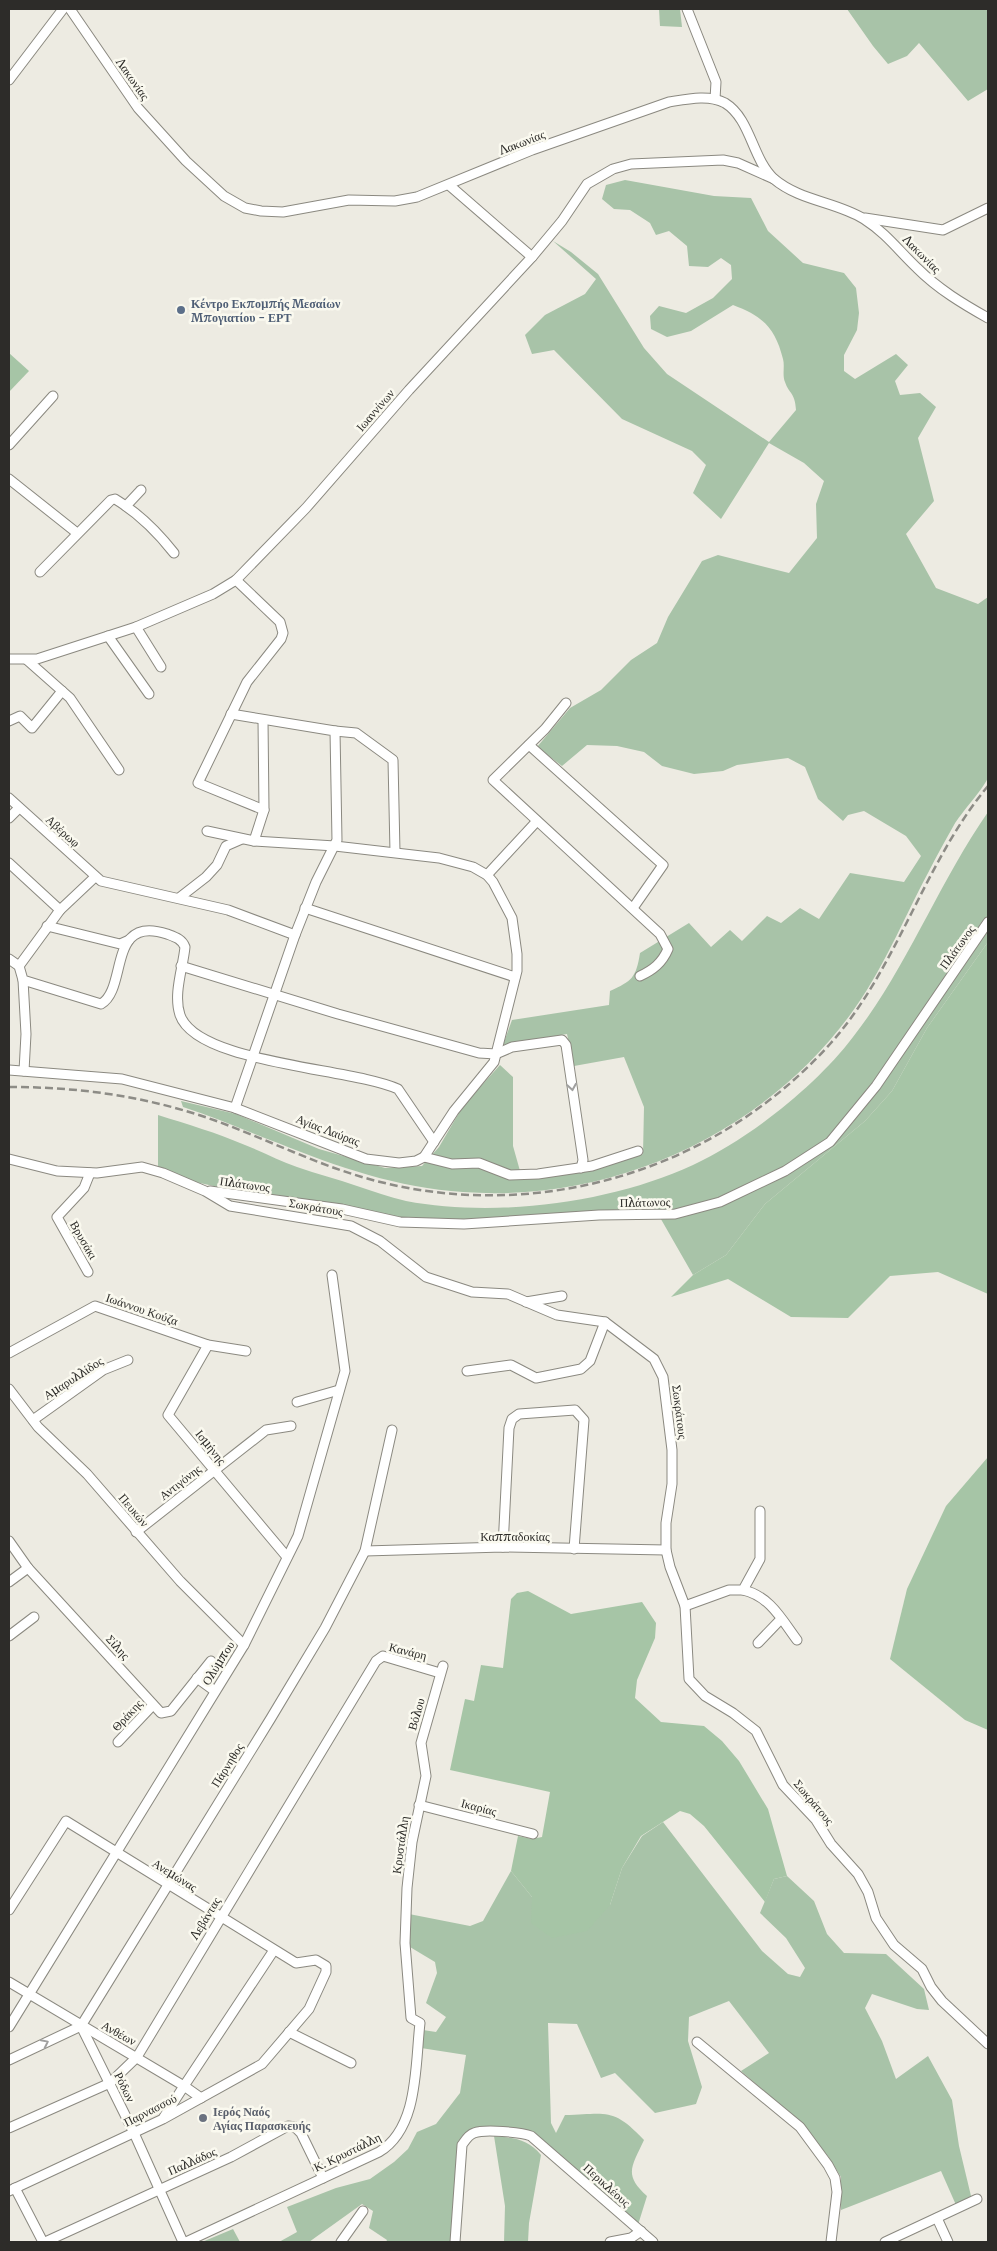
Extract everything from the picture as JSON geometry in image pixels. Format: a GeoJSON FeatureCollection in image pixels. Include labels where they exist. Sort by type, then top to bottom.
{"type":"FeatureCollection","features":[{"type":"Feature","properties":{"kind":"street"},"geometry":{"type":"LineString","coordinates":[[9,80],[63,9]]}},
{"type":"Feature","properties":{"kind":"street","name":"Λακωνίας"},"geometry":{"type":"LineString","coordinates":[[70,9],[145,118],[224,196],[246,208],[283,212],[349,200],[395,201],[417,197],[532,150],[670,102],[692,98],[715,99],[733,109],[760,160],[774,179],[800,194],[862,218],[891,240],[917,269],[940,288],[988,318]]}},
{"type":"Feature","properties":{"kind":"street"},"geometry":{"type":"LineString","coordinates":[[688,9],[716,82],[715,99]]}},
{"type":"Feature","properties":{"kind":"street","name":"Ιωαννίνων"},"geometry":{"type":"LineString","coordinates":[[9,659],[27,660],[136,627],[213,594],[236,580],[306,508],[409,390],[532,257],[562,222],[587,184],[613,169],[631,164],[723,160],[738,163],[774,179]]}},
{"type":"Feature","properties":{"kind":"street"},"geometry":{"type":"LineString","coordinates":[[449,185],[532,257]]}},
{"type":"Feature","properties":{"kind":"street"},"geometry":{"type":"LineString","coordinates":[[862,218],[943,230],[988,208]]}},
{"type":"Feature","properties":{"kind":"street"},"geometry":{"type":"LineString","coordinates":[[9,445],[53,396]]}},
{"type":"Feature","properties":{"kind":"street"},"geometry":{"type":"LineString","coordinates":[[9,480],[77,533]]}},
{"type":"Feature","properties":{"kind":"street"},"geometry":{"type":"LineString","coordinates":[[126,506],[142,490]]}},
{"type":"Feature","properties":{"kind":"street"},"geometry":{"type":"LineString","coordinates":[[40,572],[110,500],[115,499],[126,506],[165,542],[174,554]]}},
{"type":"Feature","properties":{"kind":"street"},"geometry":{"type":"LineString","coordinates":[[236,580],[280,622],[283,633],[246,682],[198,783],[264,810]]}},
{"type":"Feature","properties":{"kind":"street"},"geometry":{"type":"LineString","coordinates":[[136,627],[162,667]]}},
{"type":"Feature","properties":{"kind":"street"},"geometry":{"type":"LineString","coordinates":[[108,636],[149,694]]}},
{"type":"Feature","properties":{"kind":"street"},"geometry":{"type":"LineString","coordinates":[[27,660],[70,698],[119,770]]}},
{"type":"Feature","properties":{"kind":"street"},"geometry":{"type":"LineString","coordinates":[[9,721],[20,716],[32,728],[62,691]]}},
{"type":"Feature","properties":{"kind":"street"},"geometry":{"type":"LineString","coordinates":[[566,703],[529,745],[492,780],[660,934],[668,949],[657,965],[640,976]]}},
{"type":"Feature","properties":{"kind":"street"},"geometry":{"type":"LineString","coordinates":[[231,714],[356,733],[393,760],[395,852]]}},
{"type":"Feature","properties":{"kind":"street"},"geometry":{"type":"LineString","coordinates":[[254,841],[264,810],[263,720]]}},
{"type":"Feature","properties":{"kind":"street"},"geometry":{"type":"LineString","coordinates":[[235,1108],[305,908],[338,836],[335,731]]}},
{"type":"Feature","properties":{"kind":"street"},"geometry":{"type":"LineString","coordinates":[[529,745],[664,864],[633,908]]}},
{"type":"Feature","properties":{"kind":"street","name":"Αβέρωφ"},"geometry":{"type":"LineString","coordinates":[[9,798],[98,879]]}},
{"type":"Feature","properties":{"kind":"street"},"geometry":{"type":"LineString","coordinates":[[9,818],[19,808]]}},
{"type":"Feature","properties":{"kind":"street"},"geometry":{"type":"LineString","coordinates":[[487,875],[537,821]]}},
{"type":"Feature","properties":{"kind":"street"},"geometry":{"type":"LineString","coordinates":[[207,831],[254,841],[395,852],[463,864],[487,875],[493,882],[512,918],[517,954],[515,976],[494,1062],[466,1095],[424,1157]]}},
{"type":"Feature","properties":{"kind":"street"},"geometry":{"type":"LineString","coordinates":[[179,898],[212,871],[226,846],[242,839]]}},
{"type":"Feature","properties":{"kind":"street"},"geometry":{"type":"LineString","coordinates":[[9,863],[60,910]]}},
{"type":"Feature","properties":{"kind":"street"},"geometry":{"type":"LineString","coordinates":[[19,966],[60,910],[98,879],[228,910],[295,935]]}},
{"type":"Feature","properties":{"kind":"street"},"geometry":{"type":"LineString","coordinates":[[305,908],[515,976]]}},
{"type":"Feature","properties":{"kind":"street","name":"Πλάτωνος"},"geometry":{"type":"LineString","coordinates":[[205,1190],[342,1209],[400,1222],[464,1224],[599,1215],[675,1214],[720,1202],[785,1170],[830,1142],[876,1086],[988,922]]}},
{"type":"Feature","properties":{"kind":"street"},"geometry":{"type":"LineString","coordinates":[[47,926],[120,944],[132,939]]}},
{"type":"Feature","properties":{"kind":"street"},"geometry":{"type":"LineString","coordinates":[[23,980],[101,1004],[109,998],[123,951],[132,939],[142,931],[177,938],[185,947],[178,992],[180,1014],[188,1029],[217,1046],[398,1089],[434,1142]]}},
{"type":"Feature","properties":{"kind":"street"},"geometry":{"type":"LineString","coordinates":[[9,959],[19,966],[23,980],[26,1018],[24,1071]]}},
{"type":"Feature","properties":{"kind":"street"},"geometry":{"type":"LineString","coordinates":[[181,966],[459,1049],[496,1054],[512,1047],[558,1039],[562,1040],[566,1044],[584,1160],[581,1168]]}},
{"type":"Feature","properties":{"kind":"street","name":"Αγίας Λαύρας"},"geometry":{"type":"LineString","coordinates":[[9,1070],[122,1079],[235,1108],[366,1159],[399,1163],[416,1161],[424,1157],[452,1164],[479,1163],[510,1174],[581,1168],[638,1151]]}},
{"type":"Feature","properties":{"kind":"street","name":"Σωκράτους"},"geometry":{"type":"LineString","coordinates":[[9,1158],[57,1172],[90,1173],[142,1167],[163,1173],[205,1190],[230,1206],[323,1220],[359,1229],[380,1241],[426,1277],[462,1290],[508,1294],[557,1315],[605,1322],[654,1359],[662,1371],[672,1461],[672,1484],[666,1522],[666,1550],[670,1568],[685,1606],[691,1683],[705,1696],[733,1713],[756,1731],[783,1785],[816,1820],[831,1844],[858,1874],[868,1892],[876,1918],[888,1937],[902,1953],[926,1973],[931,1987],[942,2001],[988,2044]]}},
{"type":"Feature","properties":{"kind":"street","name":"Βρυσάκι"},"geometry":{"type":"LineString","coordinates":[[88,1272],[57,1217],[84,1188],[90,1173]]}},
{"type":"Feature","properties":{"kind":"street","name":"Ολύμπου"},"geometry":{"type":"LineString","coordinates":[[9,2027],[28,1993],[244,1645],[298,1536],[345,1371],[332,1275]]}},
{"type":"Feature","properties":{"kind":"street"},"geometry":{"type":"LineString","coordinates":[[526,1302],[562,1296]]}},
{"type":"Feature","properties":{"kind":"street","name":"Ιωάννου Κούζα"},"geometry":{"type":"LineString","coordinates":[[9,1353],[95,1306],[208,1345],[246,1351]]}},
{"type":"Feature","properties":{"kind":"street"},"geometry":{"type":"LineString","coordinates":[[467,1371],[511,1365],[536,1378],[581,1369],[590,1361],[605,1322]]}},
{"type":"Feature","properties":{"kind":"street","name":"Ισμήνης"},"geometry":{"type":"LineString","coordinates":[[208,1345],[168,1414],[287,1557]]}},
{"type":"Feature","properties":{"kind":"street","name":"Αμαρυλλίδος"},"geometry":{"type":"LineString","coordinates":[[33,1420],[103,1370],[128,1360]]}},
{"type":"Feature","properties":{"kind":"street","name":"Πευκών"},"geometry":{"type":"LineString","coordinates":[[9,1389],[33,1420],[87,1474],[180,1581],[244,1645]]}},
{"type":"Feature","properties":{"kind":"street"},"geometry":{"type":"LineString","coordinates":[[297,1402],[339,1390]]}},
{"type":"Feature","properties":{"kind":"street"},"geometry":{"type":"LineString","coordinates":[[503,1547],[509,1428],[512,1419],[519,1414],[575,1410],[584,1420],[574,1549]]}},
{"type":"Feature","properties":{"kind":"street","name":"Αντιγόνης"},"geometry":{"type":"LineString","coordinates":[[136,1532],[266,1430],[292,1426]]}},
{"type":"Feature","properties":{"kind":"street","name":"Πάρνηθος"},"geometry":{"type":"LineString","coordinates":[[81,2026],[314,1647],[365,1551],[392,1430]]}},
{"type":"Feature","properties":{"kind":"street"},"geometry":{"type":"LineString","coordinates":[[743,1590],[758,1566],[760,1559],[760,1510]]}},
{"type":"Feature","properties":{"kind":"street","name":"Σίλης"},"geometry":{"type":"LineString","coordinates":[[9,1541],[28,1568],[153,1705]]}},
{"type":"Feature","properties":{"kind":"street","name":"Καππαδοκίας"},"geometry":{"type":"LineString","coordinates":[[365,1551],[503,1547],[666,1550]]}},
{"type":"Feature","properties":{"kind":"street"},"geometry":{"type":"LineString","coordinates":[[9,1582],[28,1568]]}},
{"type":"Feature","properties":{"kind":"street"},"geometry":{"type":"LineString","coordinates":[[685,1606],[729,1590],[743,1590],[754,1593],[767,1600],[797,1640]]}},
{"type":"Feature","properties":{"kind":"street"},"geometry":{"type":"LineString","coordinates":[[9,1636],[34,1617]]}},
{"type":"Feature","properties":{"kind":"street"},"geometry":{"type":"LineString","coordinates":[[758,1643],[781,1619]]}},
{"type":"Feature","properties":{"kind":"street","name":"Κανάρη"},"geometry":{"type":"LineString","coordinates":[[373,1666],[383,1656],[441,1670]]}},
{"type":"Feature","properties":{"kind":"street"},"geometry":{"type":"LineString","coordinates":[[153,1705],[161,1713],[168,1714],[211,1661]]}},
{"type":"Feature","properties":{"kind":"street","name":"Λεβάντας"},"geometry":{"type":"LineString","coordinates":[[9,2128],[110,2083],[137,2057],[373,1666]]}},
{"type":"Feature","properties":{"kind":"street","name":"Βόλου"},"geometry":{"type":"LineString","coordinates":[[425,1770],[421,1742],[441,1670]]}},
{"type":"Feature","properties":{"kind":"street"},"geometry":{"type":"LineString","coordinates":[[197,1678],[215,1691]]}},
{"type":"Feature","properties":{"kind":"street","name":"Θράκης"},"geometry":{"type":"LineString","coordinates":[[118,1742],[153,1705]]}},
{"type":"Feature","properties":{"kind":"street","name":"Κρυστάλλη"},"geometry":{"type":"LineString","coordinates":[[405,1924],[410,1860],[426,1776],[425,1770]]}},
{"type":"Feature","properties":{"kind":"street","name":"Ικαρίας"},"geometry":{"type":"LineString","coordinates":[[419,1805],[533,1834]]}},
{"type":"Feature","properties":{"kind":"street","name":"Ανεμώνας"},"geometry":{"type":"LineString","coordinates":[[9,1910],[66,1821],[296,1963],[316,1960],[326,1966],[326,1972],[309,2009],[289,2032]]}},
{"type":"Feature","properties":{"kind":"street","name":"Κ. Κρυστάλλη"},"geometry":{"type":"LineString","coordinates":[[184,2242],[390,2145],[398,2135],[407,2114],[412,2089],[420,2023],[411,2018],[405,1924]]}},
{"type":"Feature","properties":{"kind":"street"},"geometry":{"type":"LineString","coordinates":[[163,2119],[274,1950]]}},
{"type":"Feature","properties":{"kind":"street","name":"Ανθέων"},"geometry":{"type":"LineString","coordinates":[[9,1982],[81,2026],[137,2057],[201,2098]]}},
{"type":"Feature","properties":{"kind":"street"},"geometry":{"type":"LineString","coordinates":[[9,2060],[81,2026]]}},
{"type":"Feature","properties":{"kind":"street","name":"Ρόδων"},"geometry":{"type":"LineString","coordinates":[[81,2026],[110,2083],[184,2242]]}},
{"type":"Feature","properties":{"kind":"street"},"geometry":{"type":"LineString","coordinates":[[289,2032],[352,2063]]}},
{"type":"Feature","properties":{"kind":"street","name":"Παρνασσού"},"geometry":{"type":"LineString","coordinates":[[12,2189],[134,2134],[262,2064],[289,2032]]}},
{"type":"Feature","properties":{"kind":"street"},"geometry":{"type":"LineString","coordinates":[[697,2042],[753,2086],[800,2127],[828,2165],[835,2178],[837,2192],[831,2242]]}},
{"type":"Feature","properties":{"kind":"street","name":"Παλλάδος"},"geometry":{"type":"LineString","coordinates":[[44,2242],[231,2157],[292,2125],[303,2137],[323,2178]]}},
{"type":"Feature","properties":{"kind":"street","name":"Περικλέους"},"geometry":{"type":"LineString","coordinates":[[455,2242],[462,2145],[466,2139],[478,2132],[521,2133],[531,2136],[653,2242]]}},
{"type":"Feature","properties":{"kind":"street"},"geometry":{"type":"LineString","coordinates":[[12,2189],[44,2242]]}},
{"type":"Feature","properties":{"kind":"street"},"geometry":{"type":"LineString","coordinates":[[885,2242],[977,2199]]}},
{"type":"Feature","properties":{"kind":"street"},"geometry":{"type":"LineString","coordinates":[[341,2242],[363,2211]]}},
{"type":"Feature","properties":{"kind":"street"},"geometry":{"type":"LineString","coordinates":[[937,2218],[948,2242]]}},
{"type":"Feature","properties":{"kind":"street"},"geometry":{"type":"LineString","coordinates":[[610,2242],[631,2238],[641,2231]]}},
{"type":"Feature","properties":{"kind":"green space"},"geometry":{"type":"Polygon","coordinates":[[[659,9],[680,9],[682,27],[660,26],[659,9]]]}},
{"type":"Feature","properties":{"kind":"green space"},"geometry":{"type":"Polygon","coordinates":[[[847,9],[988,9],[988,89],[968,101],[919,43],[907,56],[888,64],[847,9]]]}},
{"type":"Feature","properties":{"kind":"green space"},"geometry":{"type":"Polygon","coordinates":[[[625,180],[714,196],[751,198],[768,231],[803,263],[844,273],[856,288],[859,313],[857,330],[844,355],[844,371],[855,379],[896,354],[908,365],[895,381],[900,395],[920,393],[936,407],[918,438],[934,501],[906,534],[936,588],[978,604],[988,597],[988,777],[983,787],[954,825],[882,964],[850,1015],[814,1058],[773,1095],[728,1127],[679,1153],[627,1172],[574,1186],[519,1192],[463,1192],[439,1190],[392,1181],[300,1152],[183,1107],[181,1101],[236,1114],[319,1149],[385,1168],[422,1166],[439,1147],[463,1106],[500,1065],[513,1077],[513,1146],[522,1178],[582,1172],[643,1154],[644,1107],[624,1057],[574,1066],[567,1034],[503,1045],[512,1020],[609,1005],[610,991],[632,978],[637,968],[640,953],[689,923],[711,947],[730,930],[742,941],[767,916],[781,923],[800,908],[819,919],[850,873],[904,882],[921,856],[906,836],[864,811],[848,815],[843,821],[818,799],[805,767],[788,758],[737,765],[723,771],[694,774],[662,766],[644,752],[617,746],[587,745],[562,766],[537,747],[570,708],[601,690],[631,660],[657,643],[668,617],[702,561],[718,555],[789,573],[817,538],[816,504],[824,481],[804,463],[769,443],[721,519],[693,493],[706,465],[692,451],[622,419],[554,350],[532,354],[525,335],[545,315],[585,294],[596,279],[553,241],[571,252],[598,274],[644,348],[667,374],[769,442],[796,410],[793,396],[784,379],[783,359],[776,339],[766,324],[752,314],[733,305],[691,331],[667,337],[651,329],[650,316],[659,306],[686,313],[713,298],[732,279],[731,265],[721,258],[708,267],[689,266],[687,246],[669,231],[656,235],[650,223],[630,210],[614,209],[602,199],[606,185],[625,180]]]}},
{"type":"Feature","properties":{"kind":"green space"},"geometry":{"type":"Polygon","coordinates":[[[9,353],[29,371],[9,392],[9,353]]]}},
{"type":"Feature","properties":{"kind":"green space"},"geometry":{"type":"Polygon","coordinates":[[[988,812],[988,942],[927,1028],[892,1091],[865,1121],[765,1204],[726,1255],[693,1275],[654,1207],[466,1221],[403,1218],[236,1191],[191,1181],[158,1167],[158,1115],[224,1137],[304,1170],[406,1201],[441,1206],[477,1208],[515,1207],[553,1204],[590,1198],[661,1178],[693,1165],[736,1141],[780,1110],[838,1056],[890,983],[953,868],[988,812]]]}},
{"type":"Feature","properties":{"kind":"green space"},"geometry":{"type":"Polygon","coordinates":[[[988,942],[988,1294],[938,1272],[890,1276],[848,1318],[791,1317],[728,1279],[671,1297],[693,1275],[726,1255],[765,1204],[865,1121],[892,1091],[927,1028],[988,942]]]}},
{"type":"Feature","properties":{"kind":"green space"},"geometry":{"type":"Polygon","coordinates":[[[988,1457],[988,1730],[965,1720],[890,1659],[907,1589],[946,1506],[988,1457]]]}},
{"type":"Feature","properties":{"kind":"green space"},"geometry":{"type":"Polygon","coordinates":[[[528,1591],[571,1614],[642,1602],[656,1623],[655,1638],[637,1680],[635,1698],[661,1722],[704,1726],[722,1741],[739,1761],[768,1809],[787,1876],[774,1879],[765,1902],[704,1826],[690,1814],[680,1811],[641,1836],[622,1868],[610,1905],[587,1931],[552,1938],[531,1923],[532,1897],[511,1871],[518,1836],[532,1839],[542,1837],[550,1792],[450,1770],[465,1699],[474,1701],[481,1665],[503,1668],[511,1599],[517,1593],[528,1591]]]}},
{"type":"Feature","properties":{"kind":"green space"},"geometry":{"type":"Polygon","coordinates":[[[663,1822],[762,1951],[788,1974],[800,1977],[805,1968],[786,1938],[760,1913],[774,1879],[787,1876],[814,1901],[827,1934],[844,1953],[886,1954],[924,1989],[929,2010],[917,2009],[872,1994],[865,2008],[882,2041],[896,2079],[928,2056],[952,2100],[959,2146],[971,2196],[956,2205],[941,2171],[841,2210],[841,2177],[828,2156],[802,2124],[741,2071],[769,2053],[729,2001],[689,2017],[688,2041],[702,2087],[696,2104],[655,2113],[615,2073],[601,2078],[577,2024],[548,2023],[551,2123],[556,2133],[565,2115],[600,2114],[616,2117],[633,2129],[644,2140],[632,2170],[632,2176],[639,2189],[647,2196],[637,2228],[529,2132],[464,2135],[452,2242],[386,2242],[387,2240],[369,2228],[373,2211],[362,2204],[309,2242],[279,2242],[297,2232],[287,2207],[336,2188],[370,2179],[394,2162],[408,2149],[417,2132],[436,2124],[460,2093],[466,2055],[421,2048],[423,2030],[436,2032],[446,2017],[426,2003],[437,1973],[435,1962],[410,1947],[409,1914],[470,1926],[483,1921],[511,1871],[532,1897],[610,1905],[622,1868],[642,1836],[663,1822]]]}},
{"type":"Feature","properties":{"kind":"green space"},"geometry":{"type":"Polygon","coordinates":[[[494,2136],[526,2142],[541,2155],[529,2223],[528,2242],[504,2242],[505,2206],[494,2136]]]}},
{"type":"Feature","properties":{"kind":"green space"},"geometry":{"type":"Polygon","coordinates":[[[233,2229],[240,2242],[202,2242],[233,2229]]]}},
{"type":"Feature","properties":{"kind":"railway"},"geometry":{"type":"LineString","coordinates":[[9,1087],[82,1091],[154,1103],[202,1116],[306,1157],[369,1179],[432,1192],[495,1195],[557,1190],[619,1177],[677,1155],[733,1126],[784,1088],[830,1044],[854,1014],[874,983],[945,849],[965,816],[988,786]]}},
{"type":"Feature","properties":{"kind":"place","name":"Κέντρο Εκπομπής Μεσαίων Μπογιατίου - ΕΡΤ"},"geometry":{"type":"Point","coordinates":[181,310]}},
{"type":"Feature","properties":{"kind":"place","name":"Ιερός Ναός Αγίας Παρασκευής"},"geometry":{"type":"Point","coordinates":[203,2118]}}]}
